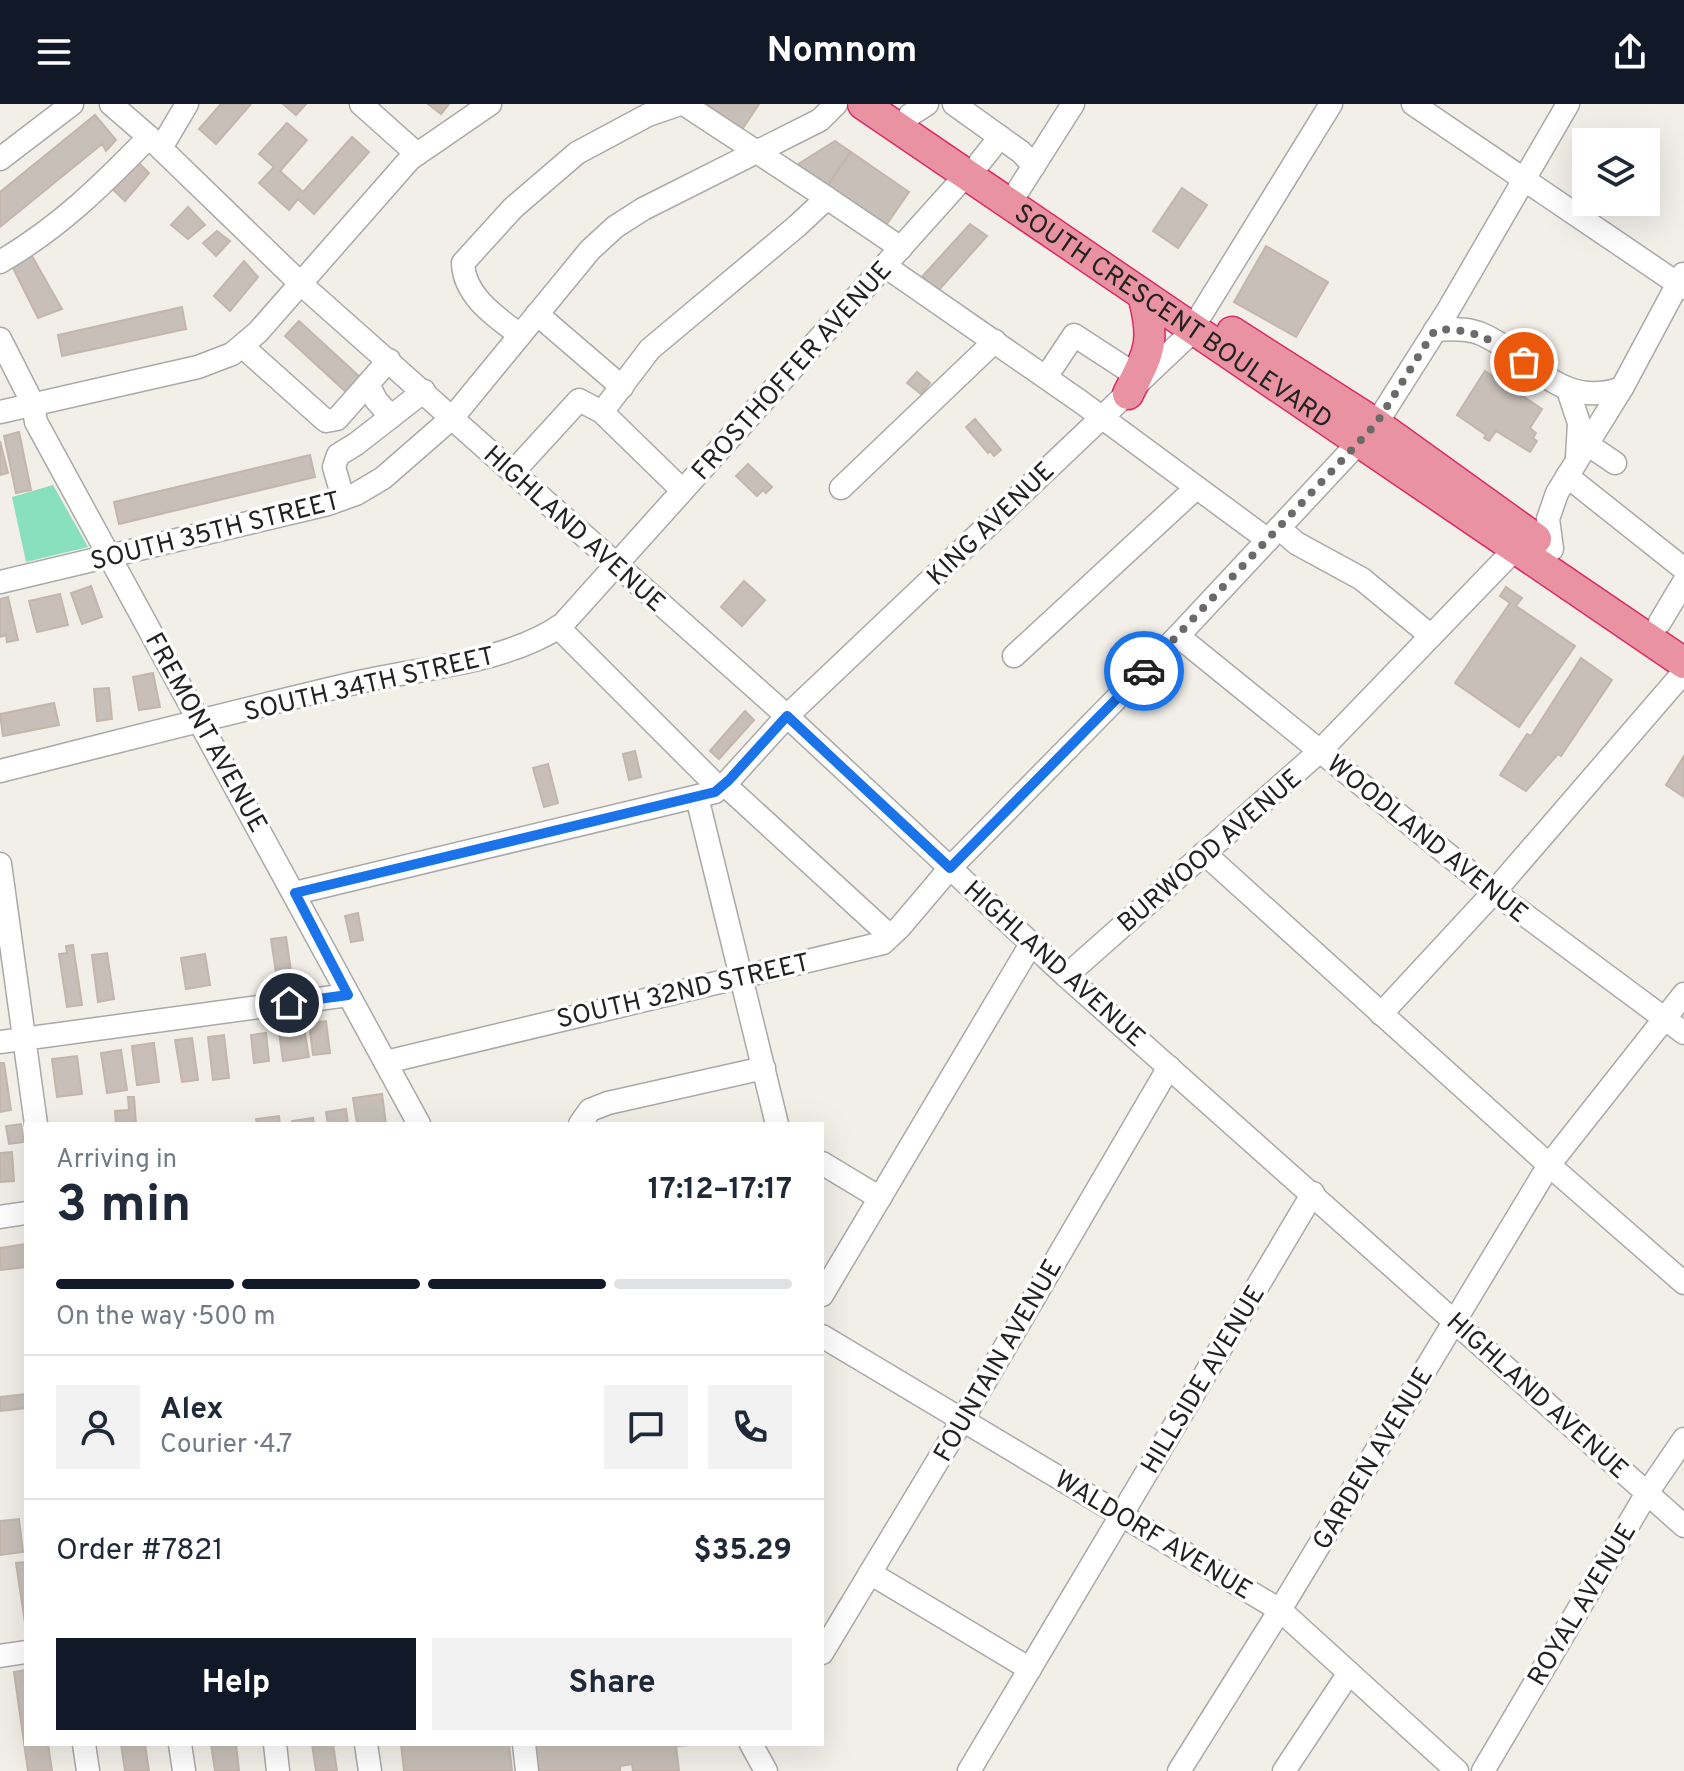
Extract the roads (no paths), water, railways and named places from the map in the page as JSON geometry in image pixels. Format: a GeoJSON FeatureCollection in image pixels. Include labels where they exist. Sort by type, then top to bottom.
{"type":"FeatureCollection","features":[{"type":"Feature","properties":{"kind":"highway","name":"SOUTH CRESCENT BOULEVARD"},"geometry":{"type":"LineString","coordinates":[[863,104],[973,169],[1143,295],[1198,321]]}},
{"type":"Feature","properties":{"kind":"highway","name":"SOUTH CRESCENT BOULEVARD"},"geometry":{"type":"LineString","coordinates":[[910,108],[973,169],[1027,178],[1198,321],[1672,630]]}},
{"type":"Feature","properties":{"kind":"highway"},"geometry":{"type":"LineString","coordinates":[[1132,385],[1148,353],[1151,338],[1143,295]]}},
{"type":"Feature","properties":{"kind":"highway","name":"SOUTH CRESCENT BOULEVARD"},"geometry":{"type":"LineString","coordinates":[[1367,434],[1515,549],[1684,663]]}},
{"type":"Feature","properties":{"kind":"street"},"geometry":{"type":"LineString","coordinates":[[0,159],[72,104]]}},
{"type":"Feature","properties":{"kind":"street","name":"HIGHLAND AVENUE"},"geometry":{"type":"LineString","coordinates":[[111,104],[155,142],[301,284],[787,716],[1066,976],[1684,1526]]}},
{"type":"Feature","properties":{"kind":"street"},"geometry":{"type":"LineString","coordinates":[[0,262],[38,240],[155,142],[187,104]]}},
{"type":"Feature","properties":{"kind":"street"},"geometry":{"type":"LineString","coordinates":[[361,104],[417,154]]}},
{"type":"Feature","properties":{"kind":"street"},"geometry":{"type":"LineString","coordinates":[[0,412],[198,367],[232,354],[258,332],[417,154],[490,104]]}},
{"type":"Feature","properties":{"kind":"street"},"geometry":{"type":"LineString","coordinates":[[520,335],[486,309],[463,278],[463,263],[513,208],[577,153],[648,115],[682,104],[901,248]]}},
{"type":"Feature","properties":{"kind":"street","name":"SOUTH 35TH STREET"},"geometry":{"type":"LineString","coordinates":[[0,582],[343,498],[383,478],[453,417],[590,250],[615,227],[643,209],[820,120],[836,104]]}},
{"type":"Feature","properties":{"kind":"street"},"geometry":{"type":"LineString","coordinates":[[954,104],[1000,137],[1027,178],[1073,104]]}},
{"type":"Feature","properties":{"kind":"street","name":"KING AVENUE"},"geometry":{"type":"LineString","coordinates":[[722,786],[787,716],[1198,321],[1331,104]]}},
{"type":"Feature","properties":{"kind":"street"},"geometry":{"type":"LineString","coordinates":[[1413,104],[1523,181],[1682,282],[1622,388],[1557,493],[1548,519],[1552,549]]}},
{"type":"Feature","properties":{"kind":"street","name":"SOUTH 32ND STREET"},"geometry":{"type":"LineString","coordinates":[[386,1062],[883,943],[950,868],[1178,636],[1367,434],[1441,321],[1568,104]]}},
{"type":"Feature","properties":{"kind":"street","name":"FROSTHOFFER AVENUE"},"geometry":{"type":"LineString","coordinates":[[615,565],[1000,137]]}},
{"type":"Feature","properties":{"kind":"street"},"geometry":{"type":"LineString","coordinates":[[602,412],[650,349],[827,198]]}},
{"type":"Feature","properties":{"kind":"street"},"geometry":{"type":"LineString","coordinates":[[885,266],[1046,377],[1196,488],[1273,534],[1362,579],[1431,636]]}},
{"type":"Feature","properties":{"kind":"street"},"geometry":{"type":"LineString","coordinates":[[1462,285],[1469,315],[1479,333]]}},
{"type":"Feature","properties":{"kind":"street"},"geometry":{"type":"LineString","coordinates":[[537,314],[622,387]]}},
{"type":"Feature","properties":{"kind":"street"},"geometry":{"type":"LineString","coordinates":[[1441,321],[1479,333],[1568,390],[1590,395],[1622,388]]}},
{"type":"Feature","properties":{"kind":"street"},"geometry":{"type":"LineString","coordinates":[[1046,377],[1074,335],[1132,385]]}},
{"type":"Feature","properties":{"kind":"street","name":"FREMONT AVENUE"},"geometry":{"type":"LineString","coordinates":[[0,339],[33,404],[36,422],[418,1122]]}},
{"type":"Feature","properties":{"kind":"street"},"geometry":{"type":"LineString","coordinates":[[841,488],[995,341]]}},
{"type":"Feature","properties":{"kind":"street"},"geometry":{"type":"LineString","coordinates":[[242,346],[326,421],[337,419],[389,360]]}},
{"type":"Feature","properties":{"kind":"street"},"geometry":{"type":"LineString","coordinates":[[368,384],[376,400],[391,417]]}},
{"type":"Feature","properties":{"kind":"street"},"geometry":{"type":"LineString","coordinates":[[1568,390],[1579,423],[1577,460],[1684,569]]}},
{"type":"Feature","properties":{"kind":"street"},"geometry":{"type":"LineString","coordinates":[[343,498],[334,467],[338,455],[424,391]]}},
{"type":"Feature","properties":{"kind":"street"},"geometry":{"type":"LineString","coordinates":[[513,472],[579,400],[602,412],[682,490]]}},
{"type":"Feature","properties":{"kind":"street"},"geometry":{"type":"LineString","coordinates":[[1577,460],[1615,463]]}},
{"type":"Feature","properties":{"kind":"street"},"geometry":{"type":"LineString","coordinates":[[1014,656],[1196,488]]}},
{"type":"Feature","properties":{"kind":"street","name":"BURWOOD AVENUE"},"geometry":{"type":"LineString","coordinates":[[1066,976],[1320,751],[1515,549]]}},
{"type":"Feature","properties":{"kind":"street","name":"SOUTH 34TH STREET"},"geometry":{"type":"LineString","coordinates":[[0,771],[359,683],[516,649],[543,638],[558,627],[615,565]]}},
{"type":"Feature","properties":{"kind":"street"},"geometry":{"type":"LineString","coordinates":[[1672,630],[1684,582]]}},
{"type":"Feature","properties":{"kind":"street"},"geometry":{"type":"LineString","coordinates":[[558,627],[722,786],[890,936]]}},
{"type":"Feature","properties":{"kind":"street","name":"WOODLAND AVENUE"},"geometry":{"type":"LineString","coordinates":[[1178,636],[1494,892],[1684,1033]]}},
{"type":"Feature","properties":{"kind":"street"},"geometry":{"type":"LineString","coordinates":[[1381,1014],[1494,892],[1684,672]]}},
{"type":"Feature","properties":{"kind":"street"},"geometry":{"type":"LineString","coordinates":[[295,893],[697,797],[722,786]]}},
{"type":"Feature","properties":{"kind":"street"},"geometry":{"type":"LineString","coordinates":[[697,797],[777,1122]]}},
{"type":"Feature","properties":{"kind":"street"},"geometry":{"type":"LineString","coordinates":[[1204,853],[1684,1283]]}},
{"type":"Feature","properties":{"kind":"street"},"geometry":{"type":"LineString","coordinates":[[0,864],[36,1122]]}},
{"type":"Feature","properties":{"kind":"street"},"geometry":{"type":"LineString","coordinates":[[824,1292],[1031,944]]}},
{"type":"Feature","properties":{"kind":"street","name":"GARDEN AVENUE"},"geometry":{"type":"LineString","coordinates":[[1179,1771],[1549,1165],[1684,994]]}},
{"type":"Feature","properties":{"kind":"street"},"geometry":{"type":"LineString","coordinates":[[0,1042],[348,995]]}},
{"type":"Feature","properties":{"kind":"street","name":"FOUNTAIN AVENUE"},"geometry":{"type":"LineString","coordinates":[[824,1650],[1169,1067]]}},
{"type":"Feature","properties":{"kind":"street"},"geometry":{"type":"LineString","coordinates":[[581,1122],[590,1110],[608,1103],[764,1068]]}},
{"type":"Feature","properties":{"kind":"street"},"geometry":{"type":"LineString","coordinates":[[824,1164],[880,1198]]}},
{"type":"Feature","properties":{"kind":"street","name":"HILLSIDE AVENUE"},"geometry":{"type":"LineString","coordinates":[[969,1771],[1313,1193]]}},
{"type":"Feature","properties":{"kind":"street"},"geometry":{"type":"LineString","coordinates":[[0,1217],[24,1213]]}},
{"type":"Feature","properties":{"kind":"street","name":"WALDORF AVENUE"},"geometry":{"type":"LineString","coordinates":[[824,1337],[1280,1610],[1457,1771]]}},
{"type":"Feature","properties":{"kind":"street","name":"ROYAL AVENUE"},"geometry":{"type":"LineString","coordinates":[[1483,1771],[1647,1493],[1684,1439]]}},
{"type":"Feature","properties":{"kind":"street"},"geometry":{"type":"LineString","coordinates":[[870,1573],[1030,1669]]}},
{"type":"Feature","properties":{"kind":"street"},"geometry":{"type":"LineString","coordinates":[[0,1656],[24,1652]]}},
{"type":"Feature","properties":{"kind":"street"},"geometry":{"type":"LineString","coordinates":[[1284,1771],[1349,1673]]}},
{"type":"Feature","properties":{"kind":"street"},"geometry":{"type":"LineString","coordinates":[[84,1746],[88,1771]]}},
{"type":"Feature","properties":{"kind":"street"},"geometry":{"type":"LineString","coordinates":[[180,1746],[184,1771]]}},
{"type":"Feature","properties":{"kind":"street"},"geometry":{"type":"LineString","coordinates":[[275,1746],[278,1771]]}},
{"type":"Feature","properties":{"kind":"street"},"geometry":{"type":"LineString","coordinates":[[366,1746],[370,1771]]}},
{"type":"Feature","properties":{"kind":"street"},"geometry":{"type":"LineString","coordinates":[[524,1746],[527,1771]]}}]}
